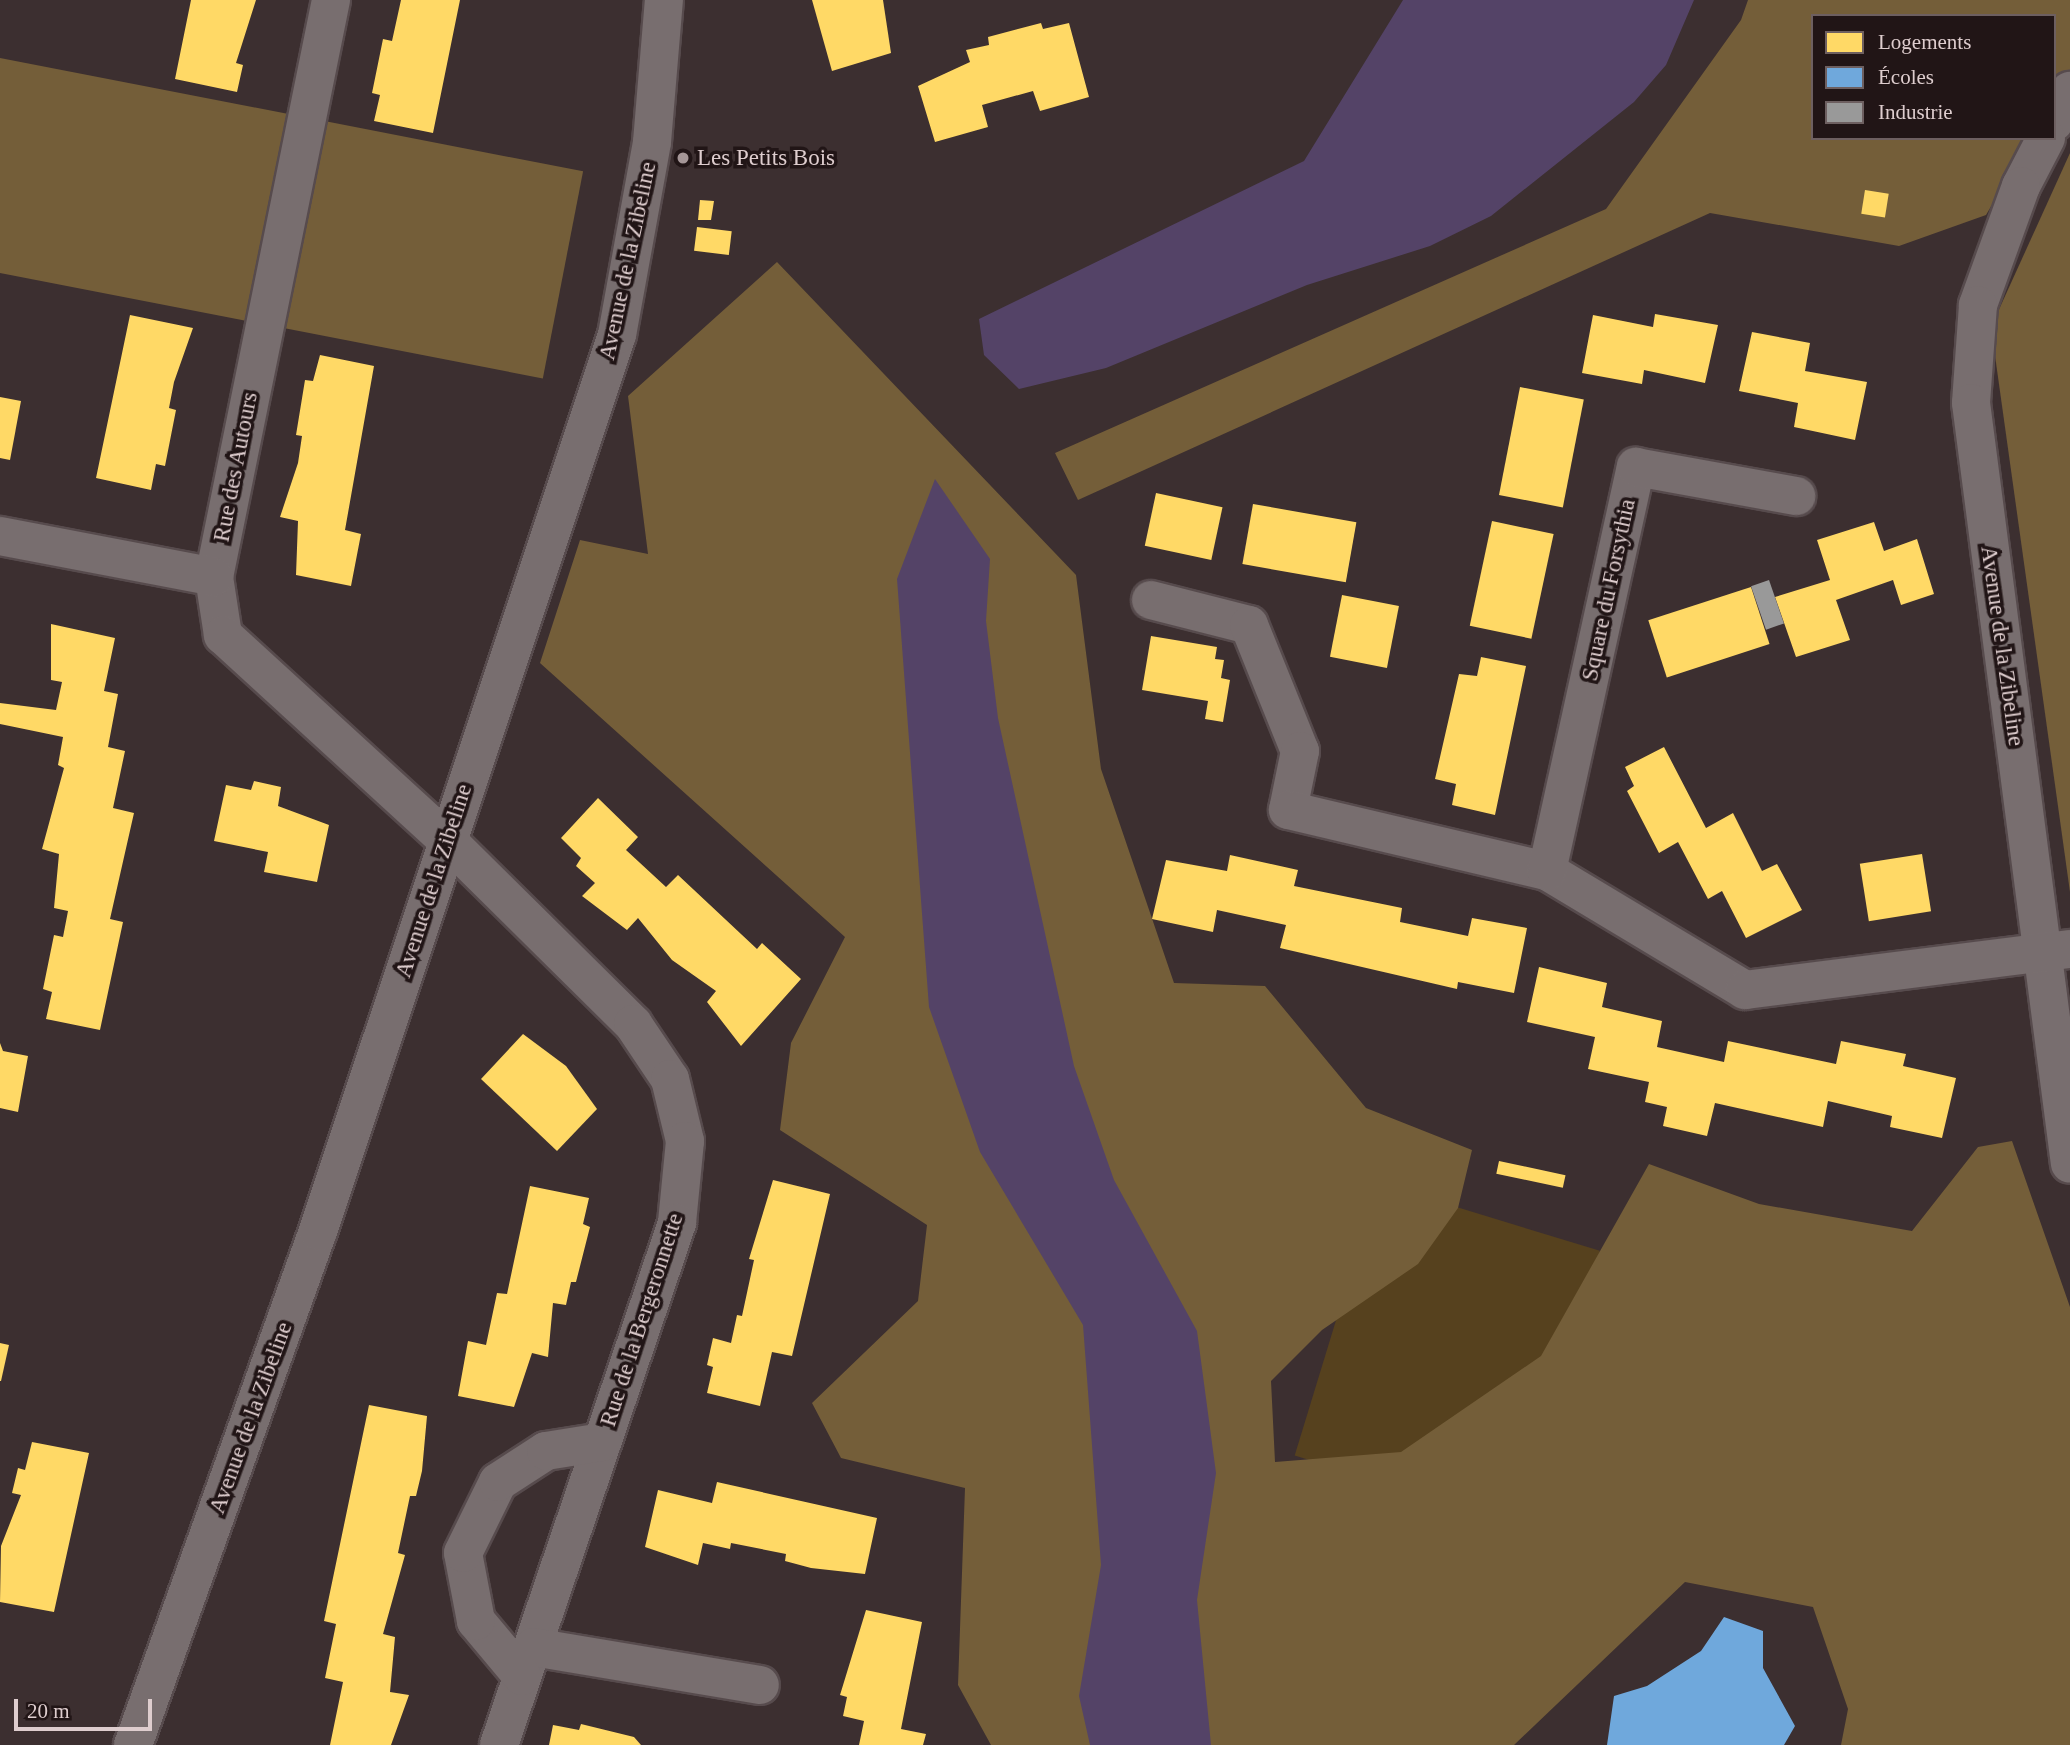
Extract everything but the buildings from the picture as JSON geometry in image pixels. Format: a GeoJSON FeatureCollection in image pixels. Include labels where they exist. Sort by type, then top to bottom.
{"type":"FeatureCollection","features":[{"type":"Feature","properties":{"kind":"street","name":"Rue des Autours"},"geometry":{"type":"LineString","coordinates":[[331,0],[214,577],[223,635],[449,842]]}},
{"type":"Feature","properties":{"kind":"street","name":"Avenue de la Zibeline"},"geometry":{"type":"LineString","coordinates":[[133,1745],[318,1231],[617,335],[652,142],[664,0]]}},
{"type":"Feature","properties":{"kind":"street"},"geometry":{"type":"LineString","coordinates":[[2056,118],[2070,91]]}},
{"type":"Feature","properties":{"kind":"street","name":"Avenue de la Zibeline"},"geometry":{"type":"LineString","coordinates":[[2045,140],[2021,186],[1978,305],[1971,403],[2058,951],[2070,1164]]}},
{"type":"Feature","properties":{"kind":"street","name":"Square du Forsythia"},"geometry":{"type":"LineString","coordinates":[[1547,871],[1636,467],[1796,496]]}},
{"type":"Feature","properties":{"kind":"street"},"geometry":{"type":"LineString","coordinates":[[1,543],[214,577]]}},
{"type":"Feature","properties":{"kind":"street"},"geometry":{"type":"LineString","coordinates":[[1151,600],[1250,625],[1300,751],[1289,810],[1547,871],[1745,990],[2058,951]]}},
{"type":"Feature","properties":{"kind":"street","name":"Rue de la Bergeronnette"},"geometry":{"type":"LineString","coordinates":[[449,842],[633,1024],[670,1079],[685,1141],[677,1223],[499,1745]]}},
{"type":"Feature","properties":{"kind":"street"},"geometry":{"type":"LineString","coordinates":[[603,1442],[546,1451],[498,1482],[463,1553],[476,1622],[527,1662],[760,1685]]}},
{"type":"Feature","properties":{"kind":"shaded area"},"geometry":{"type":"Polygon","coordinates":[[[1403,0],[1694,0],[1666,65],[1634,102],[1491,216],[1430,246],[1307,285],[1106,368],[1019,389],[984,355],[979,319],[1304,161],[1403,0]]]}},
{"type":"Feature","properties":{"kind":"shaded area"},"geometry":{"type":"Polygon","coordinates":[[[1748,0],[2070,0],[2070,74],[2056,97],[2056,14],[1811,14],[1811,140],[2030,140],[1986,215],[1899,246],[1710,213],[1078,500],[1055,453],[1606,209],[1741,20],[1748,0]]]}},
{"type":"Feature","properties":{"kind":"shaded area"},"geometry":{"type":"Polygon","coordinates":[[[0,58],[583,171],[543,378],[0,273],[0,58]]]}},
{"type":"Feature","properties":{"kind":"shaded area"},"geometry":{"type":"Polygon","coordinates":[[[2070,153],[2070,892],[1991,327],[2070,153]]]}},
{"type":"Feature","properties":{"kind":"shaded area"},"geometry":{"type":"Polygon","coordinates":[[[777,262],[1076,575],[1101,769],[1174,983],[1265,986],[1366,1108],[1472,1150],[1458,1208],[1418,1264],[1322,1330],[1271,1381],[1275,1462],[1401,1452],[1541,1356],[1649,1164],[1759,1204],[1912,1231],[1978,1147],[2012,1141],[2070,1307],[2070,1745],[1841,1745],[1848,1709],[1813,1607],[1685,1582],[1514,1745],[991,1745],[958,1685],[965,1488],[841,1458],[812,1403],[918,1301],[927,1225],[780,1130],[791,1043],[845,937],[540,663],[580,540],[648,554],[628,396],[777,262]]]}},
{"type":"Feature","properties":{"kind":"shaded area"},"geometry":{"type":"Polygon","coordinates":[[[935,479],[990,559],[986,621],[998,718],[1074,1066],[1114,1180],[1197,1331],[1216,1473],[1197,1600],[1211,1745],[1090,1745],[1079,1696],[1101,1565],[1083,1325],[980,1152],[929,1007],[897,579],[935,479]]]}},
{"type":"Feature","properties":{"kind":"shaded area"},"geometry":{"type":"Polygon","coordinates":[[[1378,1183],[1600,1251],[1517,1523],[1295,1456],[1378,1183]]]}},
{"type":"Feature","properties":{"kind":"place","name":"Les Petits Bois"},"geometry":{"type":"Point","coordinates":[683,158]}}]}
